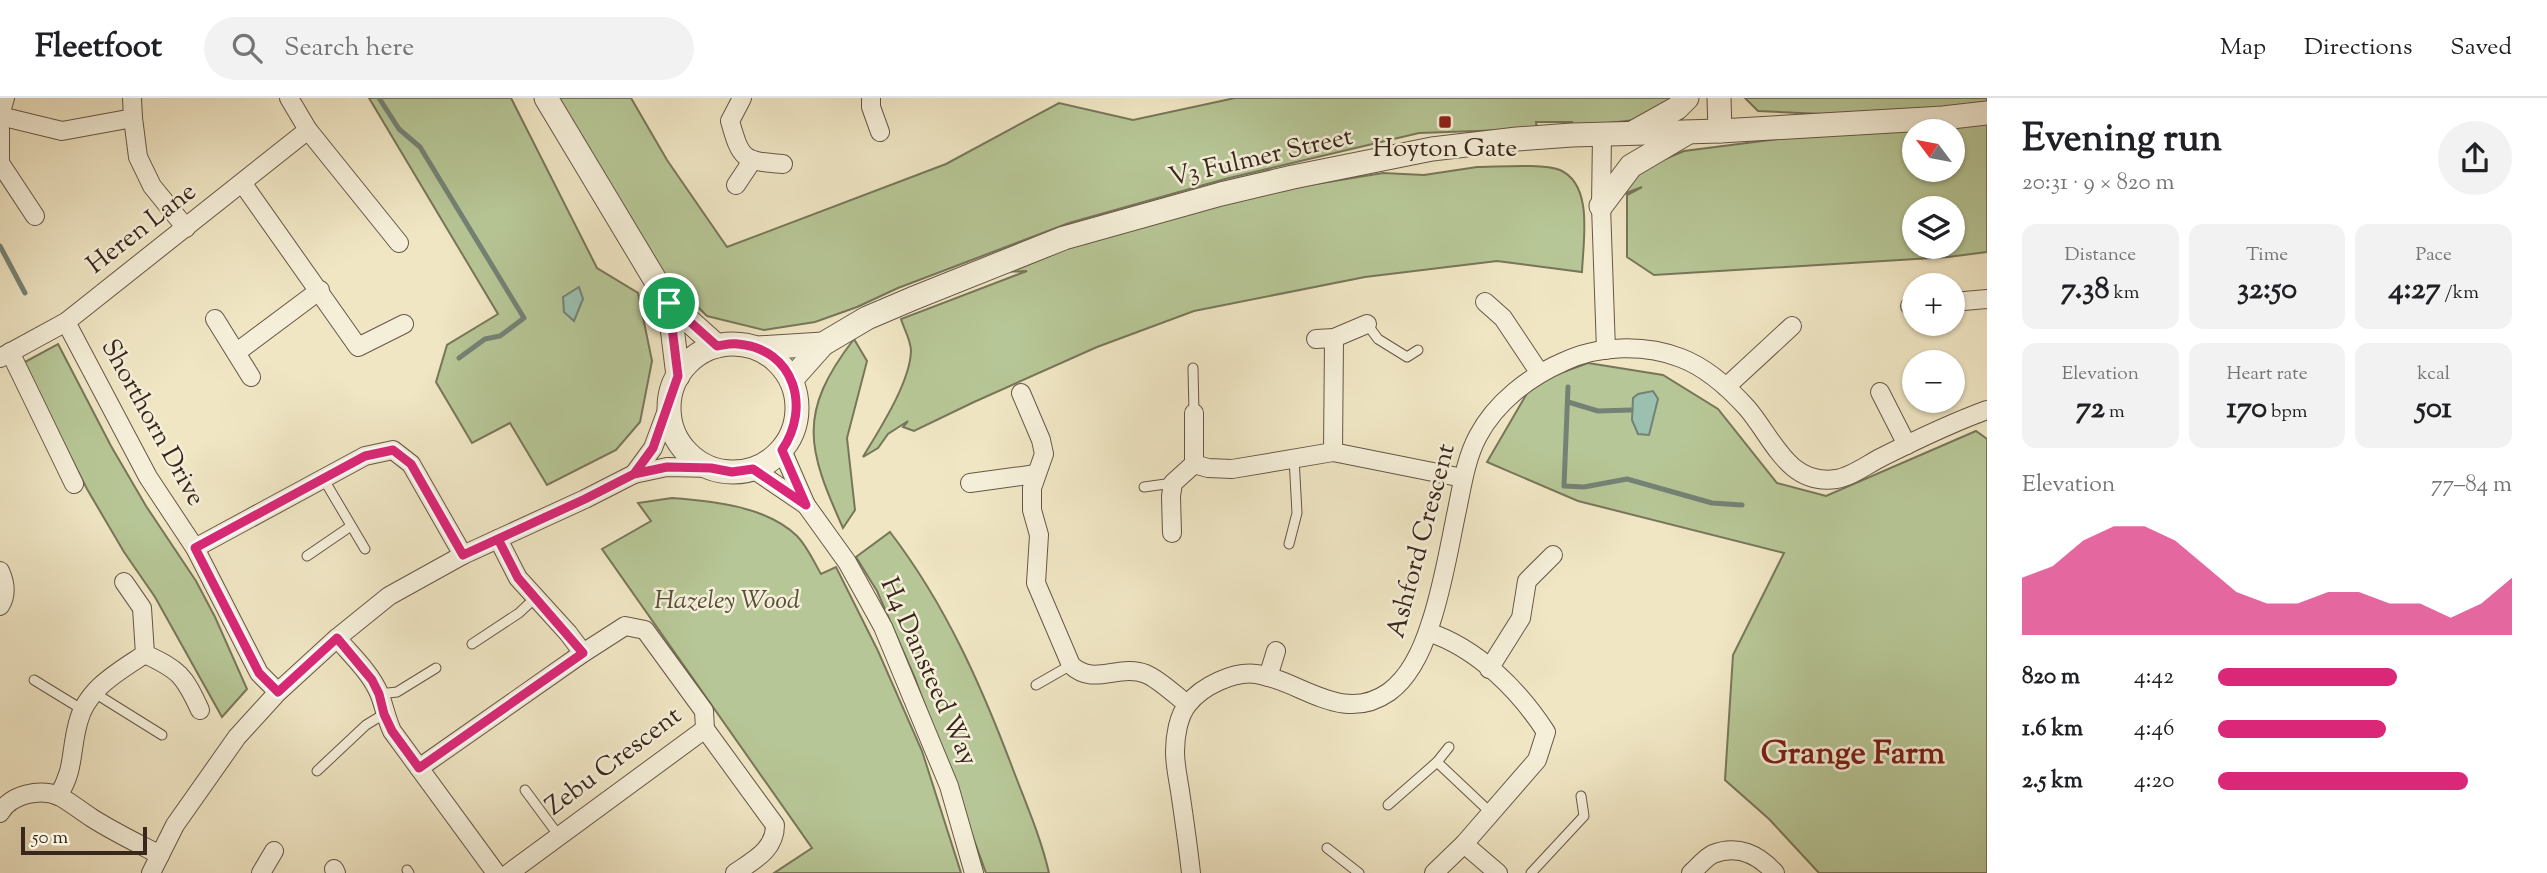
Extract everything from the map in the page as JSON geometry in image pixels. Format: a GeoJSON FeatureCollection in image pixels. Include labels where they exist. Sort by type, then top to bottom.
{"type":"FeatureCollection","features":[{"type":"Feature","properties":{"kind":"street"},"geometry":{"type":"LineString","coordinates":[[5,98],[0,116],[62,131],[132,118]]}},
{"type":"Feature","properties":{"kind":"street"},"geometry":{"type":"LineString","coordinates":[[132,98],[138,157],[152,186],[186,228]]}},
{"type":"Feature","properties":{"kind":"street"},"geometry":{"type":"LineString","coordinates":[[289,98],[308,130],[399,243]]}},
{"type":"Feature","properties":{"kind":"street"},"geometry":{"type":"LineString","coordinates":[[546,98],[669,303],[717,346]]}},
{"type":"Feature","properties":{"kind":"street"},"geometry":{"type":"LineString","coordinates":[[742,98],[730,121],[737,147],[752,161],[783,163]]}},
{"type":"Feature","properties":{"kind":"street"},"geometry":{"type":"LineString","coordinates":[[871,98],[871,107],[880,132]]}},
{"type":"Feature","properties":{"kind":"street"},"geometry":{"type":"LineString","coordinates":[[1631,134],[1677,108],[1687,98]]}},
{"type":"Feature","properties":{"kind":"street"},"geometry":{"type":"LineString","coordinates":[[1719,98],[1720,131]]}},
{"type":"Feature","properties":{"kind":"street","name":"V3 Fulmer Street"},"geometry":{"type":"LineString","coordinates":[[791,380],[823,344],[867,318],[1064,238],[1221,194],[1432,149],[1517,139],[1720,131],[1987,113]]}},
{"type":"Feature","properties":{"kind":"street"},"geometry":{"type":"LineString","coordinates":[[0,129],[0,163],[35,216]]}},
{"type":"Feature","properties":{"kind":"street","name":"Heren Lane"},"geometry":{"type":"LineString","coordinates":[[5,355],[66,322],[308,130]]}},
{"type":"Feature","properties":{"kind":"street"},"geometry":{"type":"LineString","coordinates":[[1601,206],[1631,166],[1689,132]]}},
{"type":"Feature","properties":{"kind":"street"},"geometry":{"type":"LineString","coordinates":[[1602,134],[1601,206],[1606,349]]}},
{"type":"Feature","properties":{"kind":"street"},"geometry":{"type":"LineString","coordinates":[[736,185],[752,161]]}},
{"type":"Feature","properties":{"kind":"street"},"geometry":{"type":"LineString","coordinates":[[243,184],[358,347],[404,324]]}},
{"type":"Feature","properties":{"kind":"street"},"geometry":{"type":"LineString","coordinates":[[237,352],[320,290]]}},
{"type":"Feature","properties":{"kind":"street"},"geometry":{"type":"LineString","coordinates":[[1965,301],[1987,299]]}},
{"type":"Feature","properties":{"kind":"street"},"geometry":{"type":"LineString","coordinates":[[1485,302],[1503,318],[1539,372]]}},
{"type":"Feature","properties":{"kind":"street"},"geometry":{"type":"LineString","coordinates":[[669,303],[678,376]]}},
{"type":"Feature","properties":{"kind":"street"},"geometry":{"type":"LineString","coordinates":[[215,319],[251,377]]}},
{"type":"Feature","properties":{"kind":"street","name":"Shorthorn Drive"},"geometry":{"type":"LineString","coordinates":[[66,322],[148,477],[195,548],[259,673],[278,692]]}},
{"type":"Feature","properties":{"kind":"street"},"geometry":{"type":"LineString","coordinates":[[1333,452],[1325,338],[1367,324]]}},
{"type":"Feature","properties":{"kind":"street"},"geometry":{"type":"LineString","coordinates":[[1726,387],[1792,326]]}},
{"type":"Feature","properties":{"kind":"street"},"geometry":{"type":"LineString","coordinates":[[151,873],[175,825],[237,737],[278,692],[337,638],[389,596],[463,555],[634,474],[667,467],[711,468],[732,472],[753,469],[769,462],[790,438],[798,409],[791,380],[783,367],[758,348],[737,344],[717,346],[701,352],[678,376],[653,448],[634,474]]}},
{"type":"Feature","properties":{"kind":"street","name":"V3 Fulmer Street"},"geometry":{"type":"LineString","coordinates":[[758,348],[823,344]]}},
{"type":"Feature","properties":{"kind":"street","name":"Ashford Crescent"},"geometry":{"type":"LineString","coordinates":[[1187,704],[1208,687],[1232,677],[1253,674],[1268,677],[1328,701],[1352,705],[1374,702],[1397,686],[1418,657],[1440,596],[1463,478],[1478,436],[1507,398],[1539,372],[1582,353],[1606,349],[1645,349],[1681,358],[1709,372],[1747,409],[1786,462],[1800,474],[1815,479],[1838,479],[1987,410]]}},
{"type":"Feature","properties":{"kind":"street"},"geometry":{"type":"LineString","coordinates":[[5,355],[74,484]]}},
{"type":"Feature","properties":{"kind":"street"},"geometry":{"type":"LineString","coordinates":[[1880,392],[1907,445]]}},
{"type":"Feature","properties":{"kind":"street"},"geometry":{"type":"LineString","coordinates":[[1021,393],[1041,440],[1044,454],[1032,488],[1032,510],[1039,535],[1037,583],[1071,665],[1080,674],[1094,676],[1122,670],[1146,674],[1187,704],[1177,727],[1175,754],[1191,873]]}},
{"type":"Feature","properties":{"kind":"street"},"geometry":{"type":"LineString","coordinates":[[669,405],[670,421],[685,450],[696,461],[711,468]]}},
{"type":"Feature","properties":{"kind":"street"},"geometry":{"type":"LineString","coordinates":[[1172,533],[1173,483],[1194,464],[1194,413]]}},
{"type":"Feature","properties":{"kind":"street"},"geometry":{"type":"LineString","coordinates":[[195,548],[365,456],[393,450],[411,464],[463,555]]}},
{"type":"Feature","properties":{"kind":"street","name":"H4 Dansteed Way"},"geometry":{"type":"LineString","coordinates":[[782,450],[806,505],[847,562],[883,627],[949,786],[974,873]]}},
{"type":"Feature","properties":{"kind":"street"},"geometry":{"type":"LineString","coordinates":[[1194,464],[1208,468],[1232,469],[1333,452],[1463,478]]}},
{"type":"Feature","properties":{"kind":"street","name":"H4 Dansteed Way"},"geometry":{"type":"LineString","coordinates":[[753,469],[806,505]]}},
{"type":"Feature","properties":{"kind":"street"},"geometry":{"type":"LineString","coordinates":[[970,482],[1036,474]]}},
{"type":"Feature","properties":{"kind":"street"},"geometry":{"type":"LineString","coordinates":[[498,539],[518,578],[583,653]]}},
{"type":"Feature","properties":{"kind":"street"},"geometry":{"type":"LineString","coordinates":[[1489,668],[1521,618],[1527,581],[1553,555]]}},
{"type":"Feature","properties":{"kind":"street"},"geometry":{"type":"LineString","coordinates":[[0,571],[4,581],[4,600],[0,606]]}},
{"type":"Feature","properties":{"kind":"street"},"geometry":{"type":"LineString","coordinates":[[124,582],[142,608],[145,654]]}},
{"type":"Feature","properties":{"kind":"street","name":"Zebu Crescent"},"geometry":{"type":"LineString","coordinates":[[419,768],[625,626],[645,630],[704,711],[705,729],[509,873]]}},
{"type":"Feature","properties":{"kind":"street"},"geometry":{"type":"LineString","coordinates":[[1428,632],[1467,650],[1489,668],[1528,705],[1546,732],[1537,760],[1465,844],[1434,873]]}},
{"type":"Feature","properties":{"kind":"street"},"geometry":{"type":"LineString","coordinates":[[337,638],[372,680],[392,731],[496,873]]}},
{"type":"Feature","properties":{"kind":"street"},"geometry":{"type":"LineString","coordinates":[[1268,677],[1276,651]]}},
{"type":"Feature","properties":{"kind":"street"},"geometry":{"type":"LineString","coordinates":[[58,796],[69,779],[78,720],[93,692],[145,654]]}},
{"type":"Feature","properties":{"kind":"street"},"geometry":{"type":"LineString","coordinates":[[145,654],[174,668],[188,685],[200,710]]}},
{"type":"Feature","properties":{"kind":"street"},"geometry":{"type":"LineString","coordinates":[[705,729],[775,825],[775,836],[765,852],[735,873]]}},
{"type":"Feature","properties":{"kind":"street"},"geometry":{"type":"LineString","coordinates":[[1,809],[17,798],[36,792],[58,796],[127,839],[160,855]]}},
{"type":"Feature","properties":{"kind":"street"},"geometry":{"type":"LineString","coordinates":[[1465,844],[1498,873]]}},
{"type":"Feature","properties":{"kind":"street"},"geometry":{"type":"LineString","coordinates":[[261,873],[274,851]]}},
{"type":"Feature","properties":{"kind":"street"},"geometry":{"type":"LineString","coordinates":[[1691,873],[1712,854],[1740,851],[1762,858],[1775,873]]}},
{"type":"Feature","properties":{"kind":"lane"},"geometry":{"type":"LineString","coordinates":[[1367,324],[1378,339],[1407,357],[1418,350]]}},
{"type":"Feature","properties":{"kind":"lane"},"geometry":{"type":"LineString","coordinates":[[1193,368],[1194,413]]}},
{"type":"Feature","properties":{"kind":"lane"},"geometry":{"type":"LineString","coordinates":[[1289,544],[1297,513],[1294,458]]}},
{"type":"Feature","properties":{"kind":"lane"},"geometry":{"type":"LineString","coordinates":[[323,478],[365,548]]}},
{"type":"Feature","properties":{"kind":"lane"},"geometry":{"type":"LineString","coordinates":[[1144,487],[1173,483]]}},
{"type":"Feature","properties":{"kind":"lane"},"geometry":{"type":"LineString","coordinates":[[307,556],[351,526]]}},
{"type":"Feature","properties":{"kind":"lane"},"geometry":{"type":"LineString","coordinates":[[472,644],[519,613],[535,598]]}},
{"type":"Feature","properties":{"kind":"lane"},"geometry":{"type":"LineString","coordinates":[[1036,685],[1071,665]]}},
{"type":"Feature","properties":{"kind":"lane"},"geometry":{"type":"LineString","coordinates":[[379,694],[397,692],[436,668]]}},
{"type":"Feature","properties":{"kind":"lane"},"geometry":{"type":"LineString","coordinates":[[34,680],[83,710]]}},
{"type":"Feature","properties":{"kind":"lane"},"geometry":{"type":"LineString","coordinates":[[93,692],[162,736]]}},
{"type":"Feature","properties":{"kind":"lane"},"geometry":{"type":"LineString","coordinates":[[317,771],[366,725],[384,714]]}},
{"type":"Feature","properties":{"kind":"lane"},"geometry":{"type":"LineString","coordinates":[[1388,805],[1437,762],[1449,747]]}},
{"type":"Feature","properties":{"kind":"lane"},"geometry":{"type":"LineString","coordinates":[[1437,762],[1491,813]]}},
{"type":"Feature","properties":{"kind":"lane"},"geometry":{"type":"LineString","coordinates":[[525,790],[559,836]]}},
{"type":"Feature","properties":{"kind":"lane"},"geometry":{"type":"LineString","coordinates":[[1531,873],[1584,816],[1581,796]]}},
{"type":"Feature","properties":{"kind":"lane"},"geometry":{"type":"LineString","coordinates":[[1327,848],[1359,873]]}},
{"type":"Feature","properties":{"kind":"green space"},"geometry":{"type":"Polygon","coordinates":[[[369,98],[511,98],[597,268],[638,293],[652,361],[640,422],[616,450],[547,485],[510,423],[472,443],[436,382],[447,345],[498,314],[369,98]]]}},
{"type":"Feature","properties":{"kind":"green space"},"geometry":{"type":"Polygon","coordinates":[[[558,98],[631,98],[667,160],[727,247],[946,164],[1059,103],[1133,120],[1235,98],[1675,98],[1635,120],[1573,127],[1572,122],[1536,122],[1537,129],[1419,133],[1225,179],[1069,223],[815,322],[764,330],[707,316],[664,274],[558,98]]]}},
{"type":"Feature","properties":{"kind":"green space"},"geometry":{"type":"Polygon","coordinates":[[[1745,98],[1987,98],[1987,252],[1965,255],[1965,196],[1902,196],[1902,259],[1915,259],[1654,275],[1627,257],[1627,195],[1642,187],[1621,195],[1641,169],[1684,151],[1902,123],[1902,182],[1965,182],[1965,119],[1758,111],[1745,98]]]}},
{"type":"Feature","properties":{"kind":"green space"},"geometry":{"type":"Polygon","coordinates":[[[1477,167],[1553,168],[1571,177],[1578,188],[1584,215],[1582,272],[1497,261],[1365,277],[1194,311],[1097,347],[914,431],[903,427],[908,421],[888,434],[878,448],[863,457],[893,406],[909,364],[911,347],[901,319],[1027,271],[1002,272],[1063,248],[1254,194],[1383,173],[1424,175],[1477,167]]]}},
{"type":"Feature","properties":{"kind":"green space"},"geometry":{"type":"Polygon","coordinates":[[[854,339],[867,361],[847,438],[855,510],[843,528],[822,475],[814,431],[816,410],[823,388],[854,339]]]}},
{"type":"Feature","properties":{"kind":"green space"},"geometry":{"type":"Polygon","coordinates":[[[58,344],[111,446],[146,506],[196,581],[247,689],[222,717],[155,597],[124,552],[87,489],[23,363],[58,344]]]}},
{"type":"Feature","properties":{"kind":"green space"},"geometry":{"type":"Polygon","coordinates":[[[1588,363],[1663,375],[1718,409],[1777,483],[1826,496],[1976,431],[1987,439],[1987,873],[1819,873],[1769,819],[1725,780],[1733,655],[1784,553],[1578,501],[1487,462],[1533,383],[1588,363]]]}},
{"type":"Feature","properties":{"kind":"green space","name":"Hazeley Wood"},"geometry":{"type":"Polygon","coordinates":[[[672,498],[721,503],[770,518],[797,536],[821,574],[836,567],[878,651],[922,751],[961,873],[774,873],[812,848],[602,549],[651,521],[638,503],[672,498]]]}},
{"type":"Feature","properties":{"kind":"green space"},"geometry":{"type":"Polygon","coordinates":[[[890,532],[928,588],[975,678],[1002,740],[1049,873],[986,873],[915,678],[877,591],[856,557],[890,532]]]}},
{"type":"Feature","properties":{"kind":"shaded area"},"geometry":{"type":"Polygon","coordinates":[[[579,287],[583,299],[574,321],[564,312],[563,297],[579,287]]]}},
{"type":"Feature","properties":{"kind":"shaded area"},"geometry":{"type":"Polygon","coordinates":[[[1653,391],[1658,399],[1649,435],[1638,434],[1632,420],[1633,398],[1638,394],[1653,391]]]}},
{"type":"Feature","properties":{"kind":"waterway"},"geometry":{"type":"LineString","coordinates":[[379,98],[399,129],[420,147],[524,318],[500,336],[485,339],[459,358]]}},
{"type":"Feature","properties":{"kind":"waterway"},"geometry":{"type":"LineString","coordinates":[[0,246],[25,293]]}},
{"type":"Feature","properties":{"kind":"waterway"},"geometry":{"type":"LineString","coordinates":[[1568,387],[1564,486],[1584,487],[1627,479],[1712,503],[1742,505]]}},
{"type":"Feature","properties":{"kind":"waterway"},"geometry":{"type":"LineString","coordinates":[[1568,402],[1598,411],[1631,410]]}},
{"type":"Feature","properties":{"kind":"place","name":"Hoyton Gate"},"geometry":{"type":"Point","coordinates":[1445,122]}},
{"type":"Feature","properties":{"kind":"district","name":"Grange Farm"},"geometry":{"type":"Point","coordinates":[1853,755]}},
{"type":"Feature","properties":{"kind":"route"},"geometry":{"type":"LineString","coordinates":[[669,303],[678,376],[653,448],[634,474],[463,555],[411,464],[393,450],[365,456],[195,548],[259,673],[278,692],[337,638],[372,680],[392,731],[419,768],[583,653],[518,578],[498,539],[634,474],[667,467],[711,468],[732,472],[753,469],[806,505],[782,450],[796,424],[798,409],[796,394],[783,367],[758,348],[737,344],[717,346],[669,303]]}}]}
